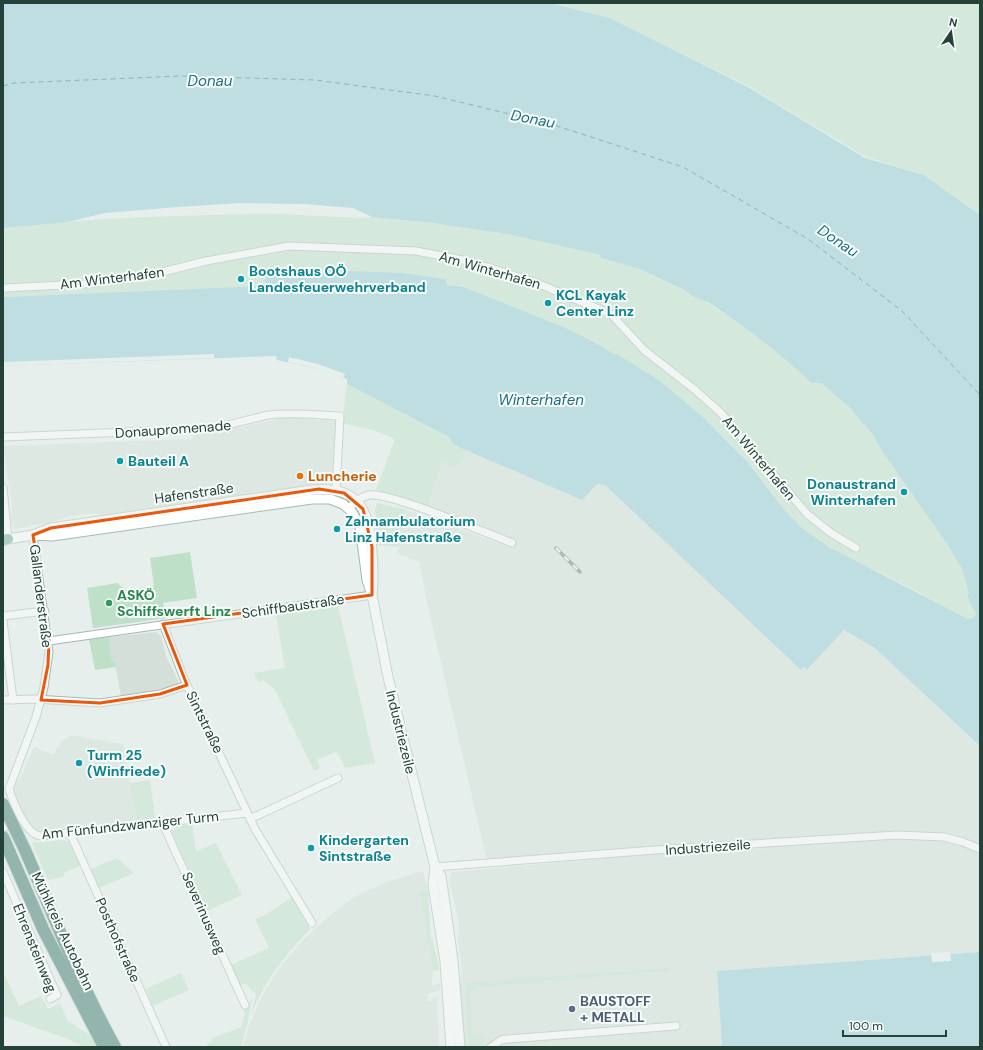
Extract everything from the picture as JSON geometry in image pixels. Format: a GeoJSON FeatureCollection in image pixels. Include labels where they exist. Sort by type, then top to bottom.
{"type":"FeatureCollection","features":[{"type":"Feature","properties":{"kind":"highway","name":"Mühlkreis Autobahn"},"geometry":{"type":"LineString","coordinates":[[3,804],[25,850],[73,964],[92,1016]]}},
{"type":"Feature","properties":{"kind":"highway","name":"Mühlkreis Autobahn"},"geometry":{"type":"LineString","coordinates":[[3,837],[43,929],[92,1016]]}},
{"type":"Feature","properties":{"kind":"highway"},"geometry":{"type":"LineString","coordinates":[[92,1016],[104,1047]]}},
{"type":"Feature","properties":{"kind":"highway"},"geometry":{"type":"LineString","coordinates":[[92,1016],[115,1047]]}},
{"type":"Feature","properties":{"kind":"main road","name":"Hafenstraße"},"geometry":{"type":"LineString","coordinates":[[33,535],[51,528],[312,490],[336,490],[349,495],[357,501]]}},
{"type":"Feature","properties":{"kind":"main road","name":"Hafenstraße"},"geometry":{"type":"LineString","coordinates":[[4,539],[33,535],[52,536],[312,499],[334,500],[348,508]]}},
{"type":"Feature","properties":{"kind":"main road"},"geometry":{"type":"LineString","coordinates":[[357,501],[363,508],[370,527],[374,580],[372,595]]}},
{"type":"Feature","properties":{"kind":"main road"},"geometry":{"type":"LineString","coordinates":[[348,508],[360,526],[366,580],[372,595]]}},
{"type":"Feature","properties":{"kind":"main road","name":"Industriezeile"},"geometry":{"type":"LineString","coordinates":[[372,595],[388,677],[435,868],[433,885],[460,1047]]}},
{"type":"Feature","properties":{"kind":"main road","name":"Industriezeile"},"geometry":{"type":"LineString","coordinates":[[451,1047],[452,1004]]}},
{"type":"Feature","properties":{"kind":"street","name":"Am Winterhafen"},"geometry":{"type":"LineString","coordinates":[[3,288],[84,284],[146,276],[206,261],[290,246],[416,251],[468,261],[534,282],[611,314],[644,350],[694,389],[721,413],[807,514],[831,533],[856,548]]}},
{"type":"Feature","properties":{"kind":"street","name":"Donaupromenade"},"geometry":{"type":"LineString","coordinates":[[3,437],[221,428],[267,416],[282,414],[340,416],[336,490]]}},
{"type":"Feature","properties":{"kind":"street"},"geometry":{"type":"LineString","coordinates":[[3,488],[4,539]]}},
{"type":"Feature","properties":{"kind":"street"},"geometry":{"type":"LineString","coordinates":[[348,508],[357,501],[371,495],[394,500],[512,543]]}},
{"type":"Feature","properties":{"kind":"street","name":"Gallanderstraße"},"geometry":{"type":"LineString","coordinates":[[22,816],[9,786],[29,738],[41,700],[48,665],[49,641],[33,535]]}},
{"type":"Feature","properties":{"kind":"street","name":"Schiffbaustraße"},"geometry":{"type":"LineString","coordinates":[[49,641],[372,595]]}},
{"type":"Feature","properties":{"kind":"street"},"geometry":{"type":"LineString","coordinates":[[3,616],[45,612]]}},
{"type":"Feature","properties":{"kind":"street"},"geometry":{"type":"LineString","coordinates":[[3,621],[12,700]]}},
{"type":"Feature","properties":{"kind":"street","name":"Sintstraße"},"geometry":{"type":"LineString","coordinates":[[163,624],[187,685],[249,816],[312,923]]}},
{"type":"Feature","properties":{"kind":"street"},"geometry":{"type":"LineString","coordinates":[[3,700],[100,703],[160,694],[187,685]]}},
{"type":"Feature","properties":{"kind":"street"},"geometry":{"type":"LineString","coordinates":[[249,816],[338,778]]}},
{"type":"Feature","properties":{"kind":"street"},"geometry":{"type":"LineString","coordinates":[[3,828],[22,816]]}},
{"type":"Feature","properties":{"kind":"street","name":"Am Fünfundzwanziger Turm"},"geometry":{"type":"LineString","coordinates":[[22,816],[28,830],[36,836],[162,822],[249,816]]}},
{"type":"Feature","properties":{"kind":"street","name":"Severinusweg"},"geometry":{"type":"LineString","coordinates":[[162,822],[245,1005]]}},
{"type":"Feature","properties":{"kind":"street","name":"Posthofstraße"},"geometry":{"type":"LineString","coordinates":[[70,833],[166,1047]]}},
{"type":"Feature","properties":{"kind":"street","name":"Industriezeile"},"geometry":{"type":"LineString","coordinates":[[435,868],[655,850],[897,835],[944,838],[963,842],[980,849]]}},
{"type":"Feature","properties":{"kind":"street","name":"Ehrensteinweg"},"geometry":{"type":"LineString","coordinates":[[3,872],[57,995],[50,999]]}},
{"type":"Feature","properties":{"kind":"street"},"geometry":{"type":"LineString","coordinates":[[491,1047],[500,1040],[507,1039],[676,1026]]}},
{"type":"Feature","properties":{"kind":"highlighted area"},"geometry":{"type":"Polygon","coordinates":[[[319,489],[344,493],[363,509],[372,547],[372,595],[163,624],[187,685],[160,694],[100,703],[41,700],[48,665],[49,641],[33,535],[51,528],[319,489]]]}},
{"type":"Feature","properties":{"kind":"shaded area"},"geometry":{"type":"Polygon","coordinates":[[[282,418],[335,421],[334,482],[101,515],[91,513],[15,529],[11,522],[12,504],[3,446],[193,439],[193,433],[223,431],[282,418]]]}},
{"type":"Feature","properties":{"kind":"shaded area"},"geometry":{"type":"Polygon","coordinates":[[[467,450],[582,500],[597,484],[605,485],[801,670],[804,667],[808,670],[844,630],[875,647],[980,746],[980,846],[951,835],[914,831],[487,861],[419,562],[397,553],[399,547],[395,536],[404,509],[512,548],[515,540],[427,508],[443,461],[453,467],[462,462],[467,450]]]}},
{"type":"Feature","properties":{"kind":"shaded area"},"geometry":{"type":"Polygon","coordinates":[[[156,632],[161,636],[166,656],[178,680],[178,683],[171,687],[121,697],[115,662],[112,660],[109,637],[156,632]]]}},
{"type":"Feature","properties":{"kind":"shaded area"},"geometry":{"type":"Polygon","coordinates":[[[71,735],[123,744],[137,822],[39,833],[28,825],[14,796],[12,790],[13,786],[20,779],[34,747],[53,755],[62,741],[71,735]]]}},
{"type":"Feature","properties":{"kind":"shaded area"},"geometry":{"type":"Polygon","coordinates":[[[928,839],[955,843],[980,853],[980,952],[717,971],[722,1047],[463,1047],[459,987],[462,970],[458,940],[459,921],[449,880],[452,872],[652,854],[693,853],[889,840],[928,839]]]}},
{"type":"Feature","properties":{"kind":"shaded area"},"geometry":{"type":"Polygon","coordinates":[[[423,871],[428,891],[420,893],[433,972],[431,986],[440,983],[440,990],[428,994],[427,1000],[432,1002],[432,998],[437,997],[439,1047],[243,1047],[248,1028],[263,994],[281,966],[304,939],[334,912],[354,897],[387,882],[423,871]]]}},
{"type":"Feature","properties":{"kind":"green space"},"geometry":{"type":"Polygon","coordinates":[[[554,3],[980,3],[980,214],[924,175],[866,157],[748,86],[610,18],[554,3]]]}},
{"type":"Feature","properties":{"kind":"green space"},"geometry":{"type":"Polygon","coordinates":[[[281,214],[360,218],[372,217],[456,226],[539,240],[600,255],[601,258],[640,269],[705,301],[747,329],[821,383],[848,406],[874,436],[880,448],[947,544],[962,569],[969,593],[967,596],[976,611],[975,616],[970,619],[966,618],[899,582],[844,555],[811,536],[793,520],[779,504],[753,468],[717,430],[685,402],[635,365],[595,343],[595,341],[464,287],[447,285],[446,279],[403,273],[274,268],[271,269],[264,283],[259,286],[3,297],[3,228],[107,219],[281,214]]]}},
{"type":"Feature","properties":{"kind":"green space"},"geometry":{"type":"Polygon","coordinates":[[[347,384],[449,437],[452,443],[467,450],[462,462],[453,467],[442,462],[427,508],[376,490],[395,439],[376,431],[342,423],[347,384]]]}},
{"type":"Feature","properties":{"kind":"green space"},"geometry":{"type":"Polygon","coordinates":[[[378,503],[404,509],[395,536],[399,547],[377,545],[375,508],[378,503]]]}},
{"type":"Feature","properties":{"kind":"green space"},"geometry":{"type":"Polygon","coordinates":[[[190,552],[197,598],[163,603],[167,618],[93,628],[87,588],[117,583],[126,590],[154,586],[150,558],[190,552]]]}},
{"type":"Feature","properties":{"kind":"green space"},"geometry":{"type":"Polygon","coordinates":[[[338,606],[375,763],[345,768],[337,751],[317,760],[320,768],[314,771],[274,688],[263,680],[258,682],[254,673],[285,668],[276,615],[338,606]]]}},
{"type":"Feature","properties":{"kind":"green space"},"geometry":{"type":"Polygon","coordinates":[[[109,637],[112,660],[115,662],[116,667],[95,670],[89,639],[109,637]]]}},
{"type":"Feature","properties":{"kind":"green space"},"geometry":{"type":"Polygon","coordinates":[[[150,780],[155,818],[137,822],[130,783],[150,780]]]}},
{"type":"Feature","properties":{"kind":"green space"},"geometry":{"type":"Polygon","coordinates":[[[192,824],[196,851],[216,843],[242,895],[207,911],[171,831],[175,827],[192,824]]]}},
{"type":"Feature","properties":{"kind":"green space"},"geometry":{"type":"Polygon","coordinates":[[[63,840],[69,842],[80,866],[65,872],[63,877],[48,880],[32,843],[63,840]]]}},
{"type":"Feature","properties":{"kind":"green space"},"geometry":{"type":"Polygon","coordinates":[[[117,858],[134,873],[99,888],[91,869],[117,858]]]}},
{"type":"Feature","properties":{"kind":"green space"},"geometry":{"type":"Polygon","coordinates":[[[428,891],[431,940],[433,940],[439,970],[433,971],[420,893],[428,891]]]}},
{"type":"Feature","properties":{"kind":"green space"},"geometry":{"type":"Polygon","coordinates":[[[292,897],[310,929],[276,969],[262,991],[251,1015],[256,994],[245,983],[240,985],[231,965],[269,948],[255,919],[265,915],[292,897]]]}},
{"type":"Feature","properties":{"kind":"green space"},"geometry":{"type":"Polygon","coordinates":[[[668,968],[668,971],[475,987],[475,990],[470,990],[473,1035],[483,1034],[484,1043],[477,1047],[469,1047],[465,983],[668,968]]]}},
{"type":"Feature","properties":{"kind":"green space"},"geometry":{"type":"Polygon","coordinates":[[[3,972],[19,1006],[41,996],[48,1009],[60,1004],[68,1021],[90,1035],[94,1043],[101,1047],[84,1047],[68,1039],[3,1016],[3,972]]]}},
{"type":"Feature","properties":{"kind":"green space"},"geometry":{"type":"Polygon","coordinates":[[[181,973],[189,990],[153,1006],[146,989],[181,973]]]}},
{"type":"Feature","properties":{"kind":"green space"},"geometry":{"type":"Polygon","coordinates":[[[252,997],[248,1021],[241,1047],[208,1047],[207,1044],[212,1042],[211,1039],[241,1027],[245,1014],[243,1008],[248,1005],[252,997]]]}},
{"type":"Feature","properties":{"kind":"water"},"geometry":{"type":"Polygon","coordinates":[[[3,3],[551,3],[610,18],[748,87],[865,158],[924,175],[979,214],[980,746],[875,648],[844,630],[807,670],[804,667],[801,670],[605,485],[597,484],[582,500],[459,447],[452,443],[449,437],[347,384],[347,379],[319,369],[277,360],[276,356],[3,366],[3,297],[259,286],[264,283],[270,271],[274,268],[403,273],[446,279],[447,285],[464,287],[568,329],[595,342],[616,355],[617,354],[660,381],[705,419],[747,461],[785,511],[803,529],[829,547],[968,619],[973,618],[976,614],[967,596],[969,593],[962,569],[947,544],[880,448],[874,436],[848,406],[821,383],[812,383],[750,331],[708,302],[640,269],[601,258],[600,255],[593,253],[508,234],[433,223],[372,217],[353,208],[305,204],[240,203],[177,207],[105,213],[67,222],[3,228],[3,3]]]}},
{"type":"Feature","properties":{"kind":"water"},"geometry":{"type":"Polygon","coordinates":[[[980,952],[980,1047],[722,1047],[717,971],[980,952]]]}},
{"type":"Feature","properties":{"kind":"pier"},"geometry":{"type":"Polygon","coordinates":[[[214,354],[214,358],[3,366],[3,362],[214,354]]]}},
{"type":"Feature","properties":{"kind":"pier"},"geometry":{"type":"Polygon","coordinates":[[[289,357],[318,364],[345,374],[343,378],[319,369],[288,362],[289,357]]]}},
{"type":"Feature","properties":{"kind":"pier"},"geometry":{"type":"Polygon","coordinates":[[[950,952],[951,961],[932,962],[931,953],[950,952]]]}},
{"type":"Feature","properties":{"kind":"ferry route"},"geometry":{"type":"LineString","coordinates":[[3,86],[14,83],[181,76],[315,80],[435,96],[551,124],[683,167],[808,239],[902,311],[980,395]]}},
{"type":"Feature","properties":{"kind":"railway"},"geometry":{"type":"LineString","coordinates":[[556,548],[580,572]]}},
{"type":"Feature","properties":{"kind":"place","name":"Bootshaus OÖ Landesfeuerwehrverband"},"geometry":{"type":"Point","coordinates":[241,279]}},
{"type":"Feature","properties":{"kind":"place","name":"KCL Kayak Center Linz"},"geometry":{"type":"Point","coordinates":[548,303]}},
{"type":"Feature","properties":{"kind":"place","name":"Bauteil A"},"geometry":{"type":"Point","coordinates":[120,461]}},
{"type":"Feature","properties":{"kind":"place","name":"Luncherie"},"geometry":{"type":"Point","coordinates":[300,476]}},
{"type":"Feature","properties":{"kind":"place","name":"Donaustrand Winterhafen"},"geometry":{"type":"Point","coordinates":[904,492]}},
{"type":"Feature","properties":{"kind":"place","name":"Zahnambulatorium Linz Hafenstraße"},"geometry":{"type":"Point","coordinates":[337,529]}},
{"type":"Feature","properties":{"kind":"place","name":"ASKÖ Schiffswerft Linz"},"geometry":{"type":"Point","coordinates":[109,603]}},
{"type":"Feature","properties":{"kind":"place","name":"Turm 25 (Winfriede)"},"geometry":{"type":"Point","coordinates":[79,763]}},
{"type":"Feature","properties":{"kind":"place","name":"Kindergarten Sintstraße"},"geometry":{"type":"Point","coordinates":[311,848]}},
{"type":"Feature","properties":{"kind":"place","name":"BAUSTOFF + METALL"},"geometry":{"type":"Point","coordinates":[572,1009]}},
{"type":"Feature","properties":{"kind":"water label","name":"Donau"},"geometry":{"type":"Point","coordinates":[210,81]}},
{"type":"Feature","properties":{"kind":"water label","name":"Donau"},"geometry":{"type":"Point","coordinates":[533,119]}},
{"type":"Feature","properties":{"kind":"water label","name":"Donau"},"geometry":{"type":"Point","coordinates":[838,241]}},
{"type":"Feature","properties":{"kind":"water label","name":"Winterhafen"},"geometry":{"type":"Point","coordinates":[541,400]}}]}
